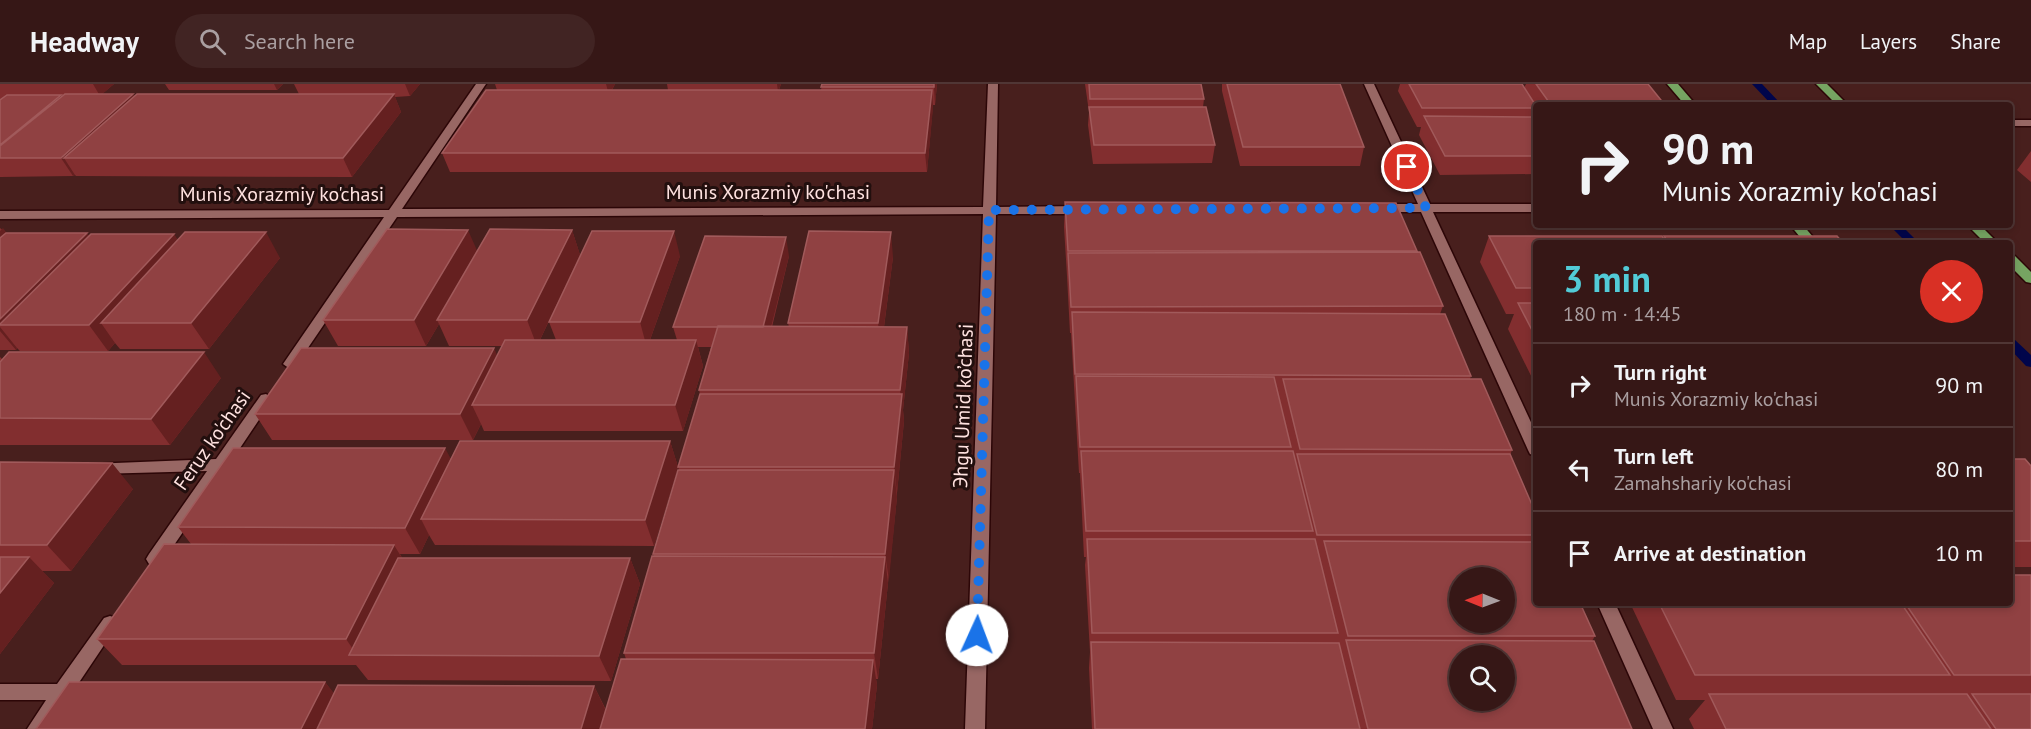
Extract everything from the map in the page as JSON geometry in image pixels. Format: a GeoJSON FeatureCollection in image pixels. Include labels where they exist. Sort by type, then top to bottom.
{"type":"FeatureCollection","features":[{"type":"Feature","properties":{"kind":"main road"},"geometry":{"type":"LineString","coordinates":[[1672,84],[1687,102]]}},
{"type":"Feature","properties":{"kind":"main road"},"geometry":{"type":"LineString","coordinates":[[1821,84],[1840,102]]}},
{"type":"Feature","properties":{"kind":"main road"},"geometry":{"type":"LineString","coordinates":[[1799,228],[1809,240]]}},
{"type":"Feature","properties":{"kind":"main road"},"geometry":{"type":"LineString","coordinates":[[1976,228],[1989,240]]}},
{"type":"Feature","properties":{"kind":"main road"},"geometry":{"type":"LineString","coordinates":[[2013,262],[2031,279]]}},
{"type":"Feature","properties":{"kind":"street","name":"Feruz ko'chasi"},"geometry":{"type":"LineString","coordinates":[[148,569],[481,84]]}},
{"type":"Feature","properties":{"kind":"street","name":"Эhgu Umid ko’chasi"},"geometry":{"type":"LineString","coordinates":[[975,729],[993,84]]}},
{"type":"Feature","properties":{"kind":"street"},"geometry":{"type":"LineString","coordinates":[[1369,84],[1533,443]]}},
{"type":"Feature","properties":{"kind":"street"},"geometry":{"type":"LineString","coordinates":[[2013,123],[2031,123]]}},
{"type":"Feature","properties":{"kind":"street"},"geometry":{"type":"LineString","coordinates":[[1367,208],[1533,208]]}},
{"type":"Feature","properties":{"kind":"street","name":"Munis Xorazmiy ko'chasi"},"geometry":{"type":"LineString","coordinates":[[0,215],[1096,210]]}},
{"type":"Feature","properties":{"kind":"street"},"geometry":{"type":"LineString","coordinates":[[81,468],[243,464]]}},
{"type":"Feature","properties":{"kind":"street"},"geometry":{"type":"LineString","coordinates":[[1607,606],[1663,729]]}},
{"type":"Feature","properties":{"kind":"street"},"geometry":{"type":"LineString","coordinates":[[37,729],[122,607]]}},
{"type":"Feature","properties":{"kind":"street"},"geometry":{"type":"LineString","coordinates":[[0,692],[85,692]]}},
{"type":"Feature","properties":{"kind":"building"},"geometry":{"type":"Polygon","coordinates":[[[822,84],[934,84],[934,87],[821,87],[822,84]]]}},
{"type":"Feature","properties":{"kind":"building"},"geometry":{"type":"Polygon","coordinates":[[[1089,84],[1201,84],[1204,99],[1090,99],[1089,84]]]}},
{"type":"Feature","properties":{"kind":"building"},"geometry":{"type":"Polygon","coordinates":[[[1227,84],[1340,84],[1364,147],[1243,147],[1227,84]]]}},
{"type":"Feature","properties":{"kind":"building"},"geometry":{"type":"Polygon","coordinates":[[[1409,84],[1522,84],[1533,102],[1533,108],[1422,108],[1409,84]]]}},
{"type":"Feature","properties":{"kind":"building"},"geometry":{"type":"Polygon","coordinates":[[[1536,84],[1648,84],[1663,102],[1549,102],[1536,84]]]}},
{"type":"Feature","properties":{"kind":"building"},"geometry":{"type":"Polygon","coordinates":[[[486,90],[932,90],[925,153],[442,153],[486,90]]]}},
{"type":"Feature","properties":{"kind":"building"},"geometry":{"type":"Polygon","coordinates":[[[65,94],[133,94],[61,158],[0,158],[0,146],[65,94]]]}},
{"type":"Feature","properties":{"kind":"building"},"geometry":{"type":"Polygon","coordinates":[[[137,94],[394,94],[343,158],[64,158],[137,94]]]}},
{"type":"Feature","properties":{"kind":"building"},"geometry":{"type":"Polygon","coordinates":[[[7,95],[61,95],[0,145],[0,100],[7,95]]]}},
{"type":"Feature","properties":{"kind":"building"},"geometry":{"type":"Polygon","coordinates":[[[1089,107],[1206,107],[1215,145],[1094,145],[1089,107]]]}},
{"type":"Feature","properties":{"kind":"building"},"geometry":{"type":"Polygon","coordinates":[[[1424,116],[1533,117],[1533,156],[1445,156],[1424,116]]]}},
{"type":"Feature","properties":{"kind":"building"},"geometry":{"type":"Polygon","coordinates":[[[1065,202],[1396,203],[1417,251],[1068,251],[1065,202]]]}},
{"type":"Feature","properties":{"kind":"building"},"geometry":{"type":"Polygon","coordinates":[[[387,229],[468,230],[414,320],[323,320],[387,229]]]}},
{"type":"Feature","properties":{"kind":"building"},"geometry":{"type":"Polygon","coordinates":[[[490,229],[572,230],[527,320],[437,320],[490,229]]]}},
{"type":"Feature","properties":{"kind":"building"},"geometry":{"type":"Polygon","coordinates":[[[592,231],[674,231],[640,322],[549,322],[592,231]]]}},
{"type":"Feature","properties":{"kind":"building"},"geometry":{"type":"Polygon","coordinates":[[[809,231],[891,232],[878,323],[788,323],[809,231]]]}},
{"type":"Feature","properties":{"kind":"building"},"geometry":{"type":"Polygon","coordinates":[[[185,232],[266,232],[191,323],[101,323],[185,232]]]}},
{"type":"Feature","properties":{"kind":"building"},"geometry":{"type":"Polygon","coordinates":[[[6,233],[87,233],[0,319],[0,238],[6,233]]]}},
{"type":"Feature","properties":{"kind":"building"},"geometry":{"type":"Polygon","coordinates":[[[91,234],[174,234],[89,325],[0,325],[0,324],[91,234]]]}},
{"type":"Feature","properties":{"kind":"building"},"geometry":{"type":"Polygon","coordinates":[[[705,236],[786,237],[763,327],[673,327],[705,236]]]}},
{"type":"Feature","properties":{"kind":"building"},"geometry":{"type":"Polygon","coordinates":[[[1489,236],[1662,236],[1664,240],[1533,240],[1533,288],[1516,288],[1489,236]]]}},
{"type":"Feature","properties":{"kind":"building"},"geometry":{"type":"Polygon","coordinates":[[[1664,236],[1837,236],[1840,240],[1667,240],[1664,236]]]}},
{"type":"Feature","properties":{"kind":"building"},"geometry":{"type":"Polygon","coordinates":[[[1420,252],[1443,306],[1071,307],[1068,253],[1420,252]]]}},
{"type":"Feature","properties":{"kind":"building"},"geometry":{"type":"Polygon","coordinates":[[[1518,303],[1533,303],[1533,332],[1518,303]]]}},
{"type":"Feature","properties":{"kind":"building"},"geometry":{"type":"Polygon","coordinates":[[[1072,312],[1445,314],[1471,376],[1075,374],[1072,312]]]}},
{"type":"Feature","properties":{"kind":"building"},"geometry":{"type":"Polygon","coordinates":[[[718,326],[907,327],[900,390],[699,390],[718,326]]]}},
{"type":"Feature","properties":{"kind":"building"},"geometry":{"type":"Polygon","coordinates":[[[505,340],[696,340],[675,405],[472,405],[505,340]]]}},
{"type":"Feature","properties":{"kind":"building"},"geometry":{"type":"Polygon","coordinates":[[[301,348],[494,348],[460,414],[255,414],[301,348]]]}},
{"type":"Feature","properties":{"kind":"building"},"geometry":{"type":"Polygon","coordinates":[[[9,352],[204,352],[151,419],[0,418],[0,362],[9,352]]]}},
{"type":"Feature","properties":{"kind":"building"},"geometry":{"type":"Polygon","coordinates":[[[1076,376],[1274,377],[1291,447],[1080,447],[1076,376]]]}},
{"type":"Feature","properties":{"kind":"building"},"geometry":{"type":"Polygon","coordinates":[[[1283,379],[1481,379],[1512,450],[1300,449],[1283,379]]]}},
{"type":"Feature","properties":{"kind":"building"},"geometry":{"type":"Polygon","coordinates":[[[700,394],[902,394],[894,467],[678,467],[700,394]]]}},
{"type":"Feature","properties":{"kind":"building"},"geometry":{"type":"Polygon","coordinates":[[[460,441],[670,441],[645,520],[421,519],[460,441]]]}},
{"type":"Feature","properties":{"kind":"building"},"geometry":{"type":"Polygon","coordinates":[[[233,448],[445,448],[405,528],[178,527],[233,448]]]}},
{"type":"Feature","properties":{"kind":"building"},"geometry":{"type":"Polygon","coordinates":[[[1081,451],[1293,451],[1313,531],[1086,531],[1081,451]]]}},
{"type":"Feature","properties":{"kind":"building"},"geometry":{"type":"Polygon","coordinates":[[[1297,454],[1510,454],[1533,507],[1533,535],[1317,535],[1297,454]]]}},
{"type":"Feature","properties":{"kind":"building"},"geometry":{"type":"Polygon","coordinates":[[[2013,459],[2025,459],[2031,466],[2031,541],[2013,541],[2013,459]]]}},
{"type":"Feature","properties":{"kind":"building"},"geometry":{"type":"Polygon","coordinates":[[[0,462],[112,463],[47,545],[0,545],[0,462]]]}},
{"type":"Feature","properties":{"kind":"building"},"geometry":{"type":"Polygon","coordinates":[[[678,470],[894,470],[885,554],[653,554],[678,470]]]}},
{"type":"Feature","properties":{"kind":"building"},"geometry":{"type":"Polygon","coordinates":[[[1087,539],[1315,539],[1338,633],[1092,633],[1087,539]]]}},
{"type":"Feature","properties":{"kind":"building"},"geometry":{"type":"Polygon","coordinates":[[[1324,541],[1533,542],[1533,606],[1581,606],[1595,636],[1348,636],[1324,541]]]}},
{"type":"Feature","properties":{"kind":"building"},"geometry":{"type":"Polygon","coordinates":[[[164,544],[394,545],[346,639],[97,639],[164,544]]]}},
{"type":"Feature","properties":{"kind":"building"},"geometry":{"type":"Polygon","coordinates":[[[652,556],[885,557],[874,653],[624,653],[652,556]]]}},
{"type":"Feature","properties":{"kind":"building"},"geometry":{"type":"Polygon","coordinates":[[[0,557],[29,557],[0,593],[0,557]]]}},
{"type":"Feature","properties":{"kind":"building"},"geometry":{"type":"Polygon","coordinates":[[[398,558],[630,558],[599,656],[349,655],[398,558]]]}},
{"type":"Feature","properties":{"kind":"building"},"geometry":{"type":"Polygon","coordinates":[[[2013,575],[2031,575],[2031,675],[1954,675],[1907,606],[2013,606],[2013,575]]]}},
{"type":"Feature","properties":{"kind":"building"},"geometry":{"type":"Polygon","coordinates":[[[1660,606],[1903,606],[1950,675],[1695,675],[1660,606]]]}},
{"type":"Feature","properties":{"kind":"building"},"geometry":{"type":"Polygon","coordinates":[[[1346,640],[1594,641],[1632,729],[1368,729],[1346,640]]]}},
{"type":"Feature","properties":{"kind":"building"},"geometry":{"type":"Polygon","coordinates":[[[1091,642],[1339,643],[1360,729],[1095,729],[1091,642]]]}},
{"type":"Feature","properties":{"kind":"building"},"geometry":{"type":"Polygon","coordinates":[[[621,659],[873,660],[865,729],[600,729],[621,659]]]}},
{"type":"Feature","properties":{"kind":"building"},"geometry":{"type":"Polygon","coordinates":[[[69,682],[325,682],[301,729],[36,729],[69,682]]]}},
{"type":"Feature","properties":{"kind":"building"},"geometry":{"type":"Polygon","coordinates":[[[338,685],[594,686],[581,729],[317,729],[338,685]]]}},
{"type":"Feature","properties":{"kind":"building"},"geometry":{"type":"Polygon","coordinates":[[[1709,694],[1967,694],[1991,729],[1726,729],[1709,694]]]}},
{"type":"Feature","properties":{"kind":"building"},"geometry":{"type":"Polygon","coordinates":[[[1972,694],[2031,694],[2031,729],[1996,729],[1972,694]]]}},
{"type":"Feature","properties":{"kind":"waterway"},"geometry":{"type":"LineString","coordinates":[[1757,84],[1774,102]]}},
{"type":"Feature","properties":{"kind":"waterway"},"geometry":{"type":"LineString","coordinates":[[1898,228],[1910,240]]}},
{"type":"Feature","properties":{"kind":"waterway"},"geometry":{"type":"LineString","coordinates":[[2013,345],[2031,363]]}},
{"type":"Feature","properties":{"kind":"route"},"geometry":{"type":"LineString","coordinates":[[977,635],[989,210],[1426,208],[1407,167]]}}]}
